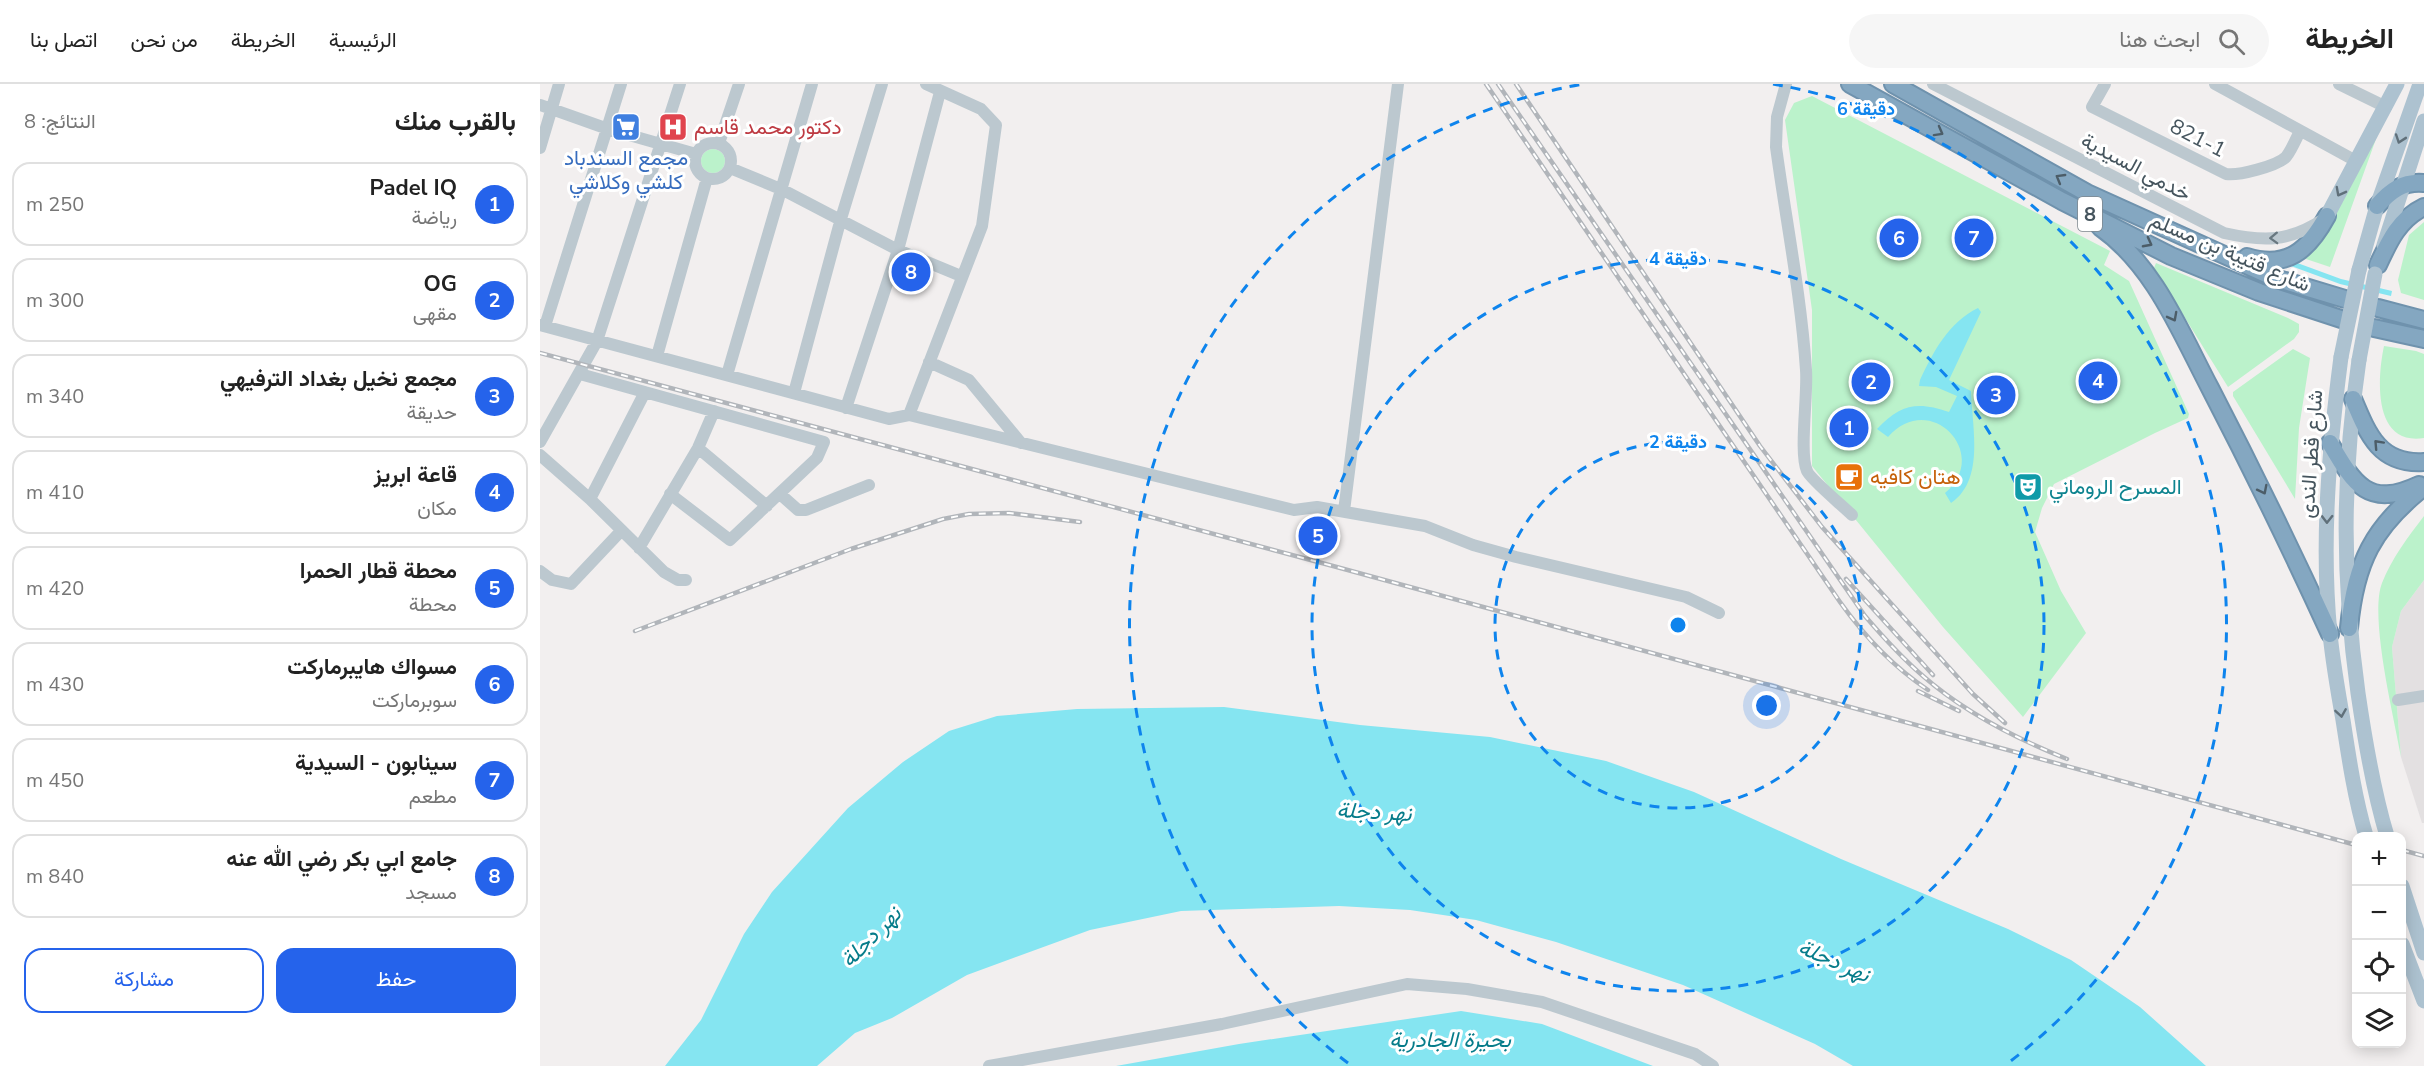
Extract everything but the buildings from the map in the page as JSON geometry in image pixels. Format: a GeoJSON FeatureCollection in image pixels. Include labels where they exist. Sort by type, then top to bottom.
{"type":"FeatureCollection","features":[{"type":"Feature","properties":{"kind":"highway"},"geometry":{"type":"LineString","coordinates":[[1834,84],[1852,85]]}},
{"type":"Feature","properties":{"kind":"highway","name":"شارع قتيبة بن مسلم"},"geometry":{"type":"LineString","coordinates":[[1893,84],[1906,88],[2087,193],[2275,278],[2345,299]]}},
{"type":"Feature","properties":{"kind":"highway","name":"شارع قتيبة بن مسلم"},"geometry":{"type":"LineString","coordinates":[[1852,85],[2062,201],[2171,256],[2259,292],[2341,319]]}},
{"type":"Feature","properties":{"kind":"highway"},"geometry":{"type":"LineString","coordinates":[[2377,206],[2385,196],[2402,186],[2413,182],[2424,183]]}},
{"type":"Feature","properties":{"kind":"highway"},"geometry":{"type":"LineString","coordinates":[[2062,201],[2126,248],[2158,290],[2267,499],[2330,634]]}},
{"type":"Feature","properties":{"kind":"highway"},"geometry":{"type":"LineString","coordinates":[[2377,269],[2401,224],[2413,212],[2424,207]]}},
{"type":"Feature","properties":{"kind":"highway"},"geometry":{"type":"LineString","coordinates":[[2193,241],[2263,262],[2272,262],[2296,254],[2310,242],[2327,216]]}},
{"type":"Feature","properties":{"kind":"highway"},"geometry":{"type":"LineString","coordinates":[[2378,308],[2419,317]]}},
{"type":"Feature","properties":{"kind":"highway"},"geometry":{"type":"LineString","coordinates":[[2374,328],[2424,339]]}},
{"type":"Feature","properties":{"kind":"highway"},"geometry":{"type":"LineString","coordinates":[[2401,335],[2424,346]]}},
{"type":"Feature","properties":{"kind":"highway"},"geometry":{"type":"LineString","coordinates":[[2353,399],[2364,426],[2374,442],[2390,456],[2406,462],[2424,462]]}},
{"type":"Feature","properties":{"kind":"highway"},"geometry":{"type":"LineString","coordinates":[[2330,443],[2347,471],[2366,491],[2379,495],[2391,495],[2424,484]]}},
{"type":"Feature","properties":{"kind":"highway"},"geometry":{"type":"LineString","coordinates":[[2349,628],[2355,585],[2375,537],[2424,484]]}},
{"type":"Feature","properties":{"kind":"main road"},"geometry":{"type":"LineString","coordinates":[[2327,216],[2397,84]]}},
{"type":"Feature","properties":{"kind":"main road","name":"شارع قطر الندى"},"geometry":{"type":"LineString","coordinates":[[2365,832],[2346,745],[2330,634],[2327,548],[2330,443],[2341,357],[2359,270],[2377,206],[2420,84]]}},
{"type":"Feature","properties":{"kind":"main road","name":"شارع قطر الندى"},"geometry":{"type":"LineString","coordinates":[[2386,832],[2366,747],[2349,628],[2346,562],[2347,471],[2353,399],[2377,269],[2424,121]]}},
{"type":"Feature","properties":{"kind":"main road"},"geometry":{"type":"LineString","coordinates":[[2406,898],[2424,952]]}},
{"type":"Feature","properties":{"kind":"main road"},"geometry":{"type":"LineString","coordinates":[[2406,954],[2424,1001]]}},
{"type":"Feature","properties":{"kind":"street"},"geometry":{"type":"LineString","coordinates":[[540,148],[546,107],[559,84]]}},
{"type":"Feature","properties":{"kind":"street"},"geometry":{"type":"LineString","coordinates":[[621,84],[543,325],[889,419],[909,415],[1294,510],[1317,507],[1425,526],[1473,545],[1516,557],[1686,597],[1719,613]]}},
{"type":"Feature","properties":{"kind":"street"},"geometry":{"type":"LineString","coordinates":[[540,442],[580,375],[597,341],[680,84]]}},
{"type":"Feature","properties":{"kind":"street"},"geometry":{"type":"LineString","coordinates":[[719,143],[740,84]]}},
{"type":"Feature","properties":{"kind":"street"},"geometry":{"type":"LineString","coordinates":[[727,375],[783,190],[812,84]]}},
{"type":"Feature","properties":{"kind":"street"},"geometry":{"type":"LineString","coordinates":[[794,393],[840,222],[882,84]]}},
{"type":"Feature","properties":{"kind":"street"},"geometry":{"type":"LineString","coordinates":[[909,415],[982,225],[996,125],[981,109],[926,84]]}},
{"type":"Feature","properties":{"kind":"street"},"geometry":{"type":"LineString","coordinates":[[1344,512],[1398,84]]}},
{"type":"Feature","properties":{"kind":"street"},"geometry":{"type":"LineString","coordinates":[[1786,84],[1777,117],[1776,147],[1805,352],[1807,393],[1805,464],[1811,478],[1826,489],[1852,515]]}},
{"type":"Feature","properties":{"kind":"street","name":"خدمي السيدية"},"geometry":{"type":"LineString","coordinates":[[1933,84],[2224,233],[2255,238],[2283,238],[2302,232],[2327,216]]}},
{"type":"Feature","properties":{"kind":"street","name":"821-1"},"geometry":{"type":"LineString","coordinates":[[2104,84],[2092,106],[2226,174],[2233,175],[2277,163],[2285,158],[2300,131]]}},
{"type":"Feature","properties":{"kind":"street"},"geometry":{"type":"LineString","coordinates":[[2215,84],[2356,161]]}},
{"type":"Feature","properties":{"kind":"street"},"geometry":{"type":"LineString","coordinates":[[2344,85],[2386,107]]}},
{"type":"Feature","properties":{"kind":"street"},"geometry":{"type":"LineString","coordinates":[[846,408],[898,250],[940,92]]}},
{"type":"Feature","properties":{"kind":"street"},"geometry":{"type":"LineString","coordinates":[[546,107],[608,129],[696,154]]}},
{"type":"Feature","properties":{"kind":"street"},"geometry":{"type":"LineString","coordinates":[[708,143],[719,143],[728,150],[731,156],[730,168],[723,176],[707,178],[698,171],[696,154],[708,143]]}},
{"type":"Feature","properties":{"kind":"street"},"geometry":{"type":"LineString","coordinates":[[730,168],[783,190],[840,222],[898,250],[961,276]]}},
{"type":"Feature","properties":{"kind":"street"},"geometry":{"type":"LineString","coordinates":[[657,356],[707,178]]}},
{"type":"Feature","properties":{"kind":"street"},"geometry":{"type":"LineString","coordinates":[[929,362],[969,380],[1021,443]]}},
{"type":"Feature","properties":{"kind":"street"},"geometry":{"type":"LineString","coordinates":[[580,375],[824,442],[817,458],[733,539],[729,540],[670,494]]}},
{"type":"Feature","properties":{"kind":"street"},"geometry":{"type":"LineString","coordinates":[[590,499],[645,392]]}},
{"type":"Feature","properties":{"kind":"street"},"geometry":{"type":"LineString","coordinates":[[639,548],[698,448],[714,411]]}},
{"type":"Feature","properties":{"kind":"street"},"geometry":{"type":"LineString","coordinates":[[698,448],[767,506]]}},
{"type":"Feature","properties":{"kind":"street"},"geometry":{"type":"LineString","coordinates":[[540,455],[590,499],[664,572],[678,580],[686,580]]}},
{"type":"Feature","properties":{"kind":"street"},"geometry":{"type":"LineString","coordinates":[[780,494],[798,510],[806,510],[868,485]]}},
{"type":"Feature","properties":{"kind":"street"},"geometry":{"type":"LineString","coordinates":[[540,571],[552,580],[571,584],[621,531]]}},
{"type":"Feature","properties":{"kind":"street"},"geometry":{"type":"LineString","coordinates":[[2398,700],[2424,696]]}},
{"type":"Feature","properties":{"kind":"street"},"geometry":{"type":"LineString","coordinates":[[989,1066],[1222,1024],[1407,984],[1467,989],[1542,1002],[1695,1054],[1713,1066]]}},
{"type":"Feature","properties":{"kind":"shaded area"},"geometry":{"type":"Polygon","coordinates":[[[2424,580],[2424,823],[2422,823],[2401,757],[2392,647],[2401,611],[2424,580]]]}},
{"type":"Feature","properties":{"kind":"green space"},"geometry":{"type":"Polygon","coordinates":[[[1812,96],[2110,251],[2104,265],[2129,281],[2189,414],[2188,418],[2054,484],[2042,508],[2035,532],[2061,591],[2086,633],[2023,717],[1943,627],[1812,466],[1812,310],[1785,120],[1794,103],[1812,96]]]}},
{"type":"Feature","properties":{"kind":"green space"},"geometry":{"type":"Polygon","coordinates":[[[2381,125],[2330,267],[2297,256],[2381,125]]]}},
{"type":"Feature","properties":{"kind":"green space"},"geometry":{"type":"Polygon","coordinates":[[[713,149],[721,153],[725,161],[721,169],[713,173],[705,169],[701,161],[705,153],[713,149]]]}},
{"type":"Feature","properties":{"kind":"green space"},"geometry":{"type":"Polygon","coordinates":[[[2424,222],[2424,300],[2401,293],[2398,280],[2409,235],[2424,222]]]}},
{"type":"Feature","properties":{"kind":"green space"},"geometry":{"type":"Polygon","coordinates":[[[2156,263],[2288,318],[2299,324],[2299,332],[2294,339],[2228,387],[2154,268],[2156,263]]]}},
{"type":"Feature","properties":{"kind":"green space"},"geometry":{"type":"Polygon","coordinates":[[[2384,346],[2424,354],[2424,438],[2407,438],[2395,432],[2387,421],[2380,392],[2384,346]]]}},
{"type":"Feature","properties":{"kind":"green space"},"geometry":{"type":"Polygon","coordinates":[[[2293,349],[2310,358],[2299,428],[2295,499],[2233,396],[2233,392],[2293,349]]]}},
{"type":"Feature","properties":{"kind":"green space"},"geometry":{"type":"Polygon","coordinates":[[[2424,516],[2424,580],[2401,611],[2392,647],[2401,757],[2380,642],[2379,599],[2382,583],[2391,565],[2424,516]]]}},
{"type":"Feature","properties":{"kind":"water"},"geometry":{"type":"Polygon","coordinates":[[[2292,261],[2341,279],[2392,291],[2391,296],[2340,284],[2291,266],[2292,261]]]}},
{"type":"Feature","properties":{"kind":"water"},"geometry":{"type":"Polygon","coordinates":[[[1978,308],[1981,312],[1949,380],[1971,391],[1974,436],[1973,467],[1969,481],[1962,493],[1951,503],[1945,493],[1958,477],[1962,461],[1959,445],[1950,432],[1937,423],[1921,420],[1904,424],[1888,437],[1877,429],[1894,414],[1910,407],[1928,406],[1949,412],[1957,396],[1936,387],[1919,386],[1920,380],[1936,349],[1950,330],[1978,308]]]}},
{"type":"Feature","properties":{"kind":"water","name":"نهر دجلة"},"geometry":{"type":"Polygon","coordinates":[[[1224,707],[1360,725],[1490,737],[1606,761],[1694,792],[1841,859],[2008,929],[2071,960],[2140,1007],[2206,1066],[1853,1066],[1815,1044],[1683,985],[1556,942],[1476,920],[1410,910],[1339,906],[1181,911],[1090,930],[967,975],[892,1018],[855,1033],[817,1066],[665,1066],[701,1020],[744,934],[772,892],[848,808],[903,762],[949,731],[997,716],[1077,709],[1224,707]]]}},
{"type":"Feature","properties":{"kind":"water","name":"بحيرة الجادرية"},"geometry":{"type":"Polygon","coordinates":[[[1461,1011],[1542,1024],[1653,1066],[1116,1066],[1239,1044],[1461,1011]]]}},
{"type":"Feature","properties":{"kind":"railway"},"geometry":{"type":"LineString","coordinates":[[1486,84],[1840,602],[1880,650],[1928,690]]}},
{"type":"Feature","properties":{"kind":"railway"},"geometry":{"type":"LineString","coordinates":[[1498,84],[1865,616],[1908,662],[1939,689],[1973,713],[2029,743],[2067,759]]}},
{"type":"Feature","properties":{"kind":"railway"},"geometry":{"type":"LineString","coordinates":[[1516,84],[1760,446],[1822,527],[1973,694],[2005,723]]}},
{"type":"Feature","properties":{"kind":"railway"},"geometry":{"type":"LineString","coordinates":[[540,353],[2352,844]]}},
{"type":"Feature","properties":{"kind":"railway"},"geometry":{"type":"LineString","coordinates":[[635,631],[851,549],[943,519],[969,514],[1009,513],[1080,522]]}},
{"type":"Feature","properties":{"kind":"railway"},"geometry":{"type":"LineString","coordinates":[[1846,579],[1933,675]]}},
{"type":"Feature","properties":{"kind":"railway"},"geometry":{"type":"LineString","coordinates":[[1918,691],[1959,711]]}},
{"type":"Feature","properties":{"kind":"railway"},"geometry":{"type":"LineString","coordinates":[[2406,851],[2424,856]]}},
{"type":"Feature","properties":{"kind":"place","name":"مجمع السندباد كلشي وكلاشي"},"geometry":{"type":"Point","coordinates":[626,127]}},
{"type":"Feature","properties":{"kind":"place","name":"دكتور محمد قاسم"},"geometry":{"type":"Point","coordinates":[673,127]}},
{"type":"Feature","properties":{"kind":"place","name":"مسواك هايبرماركت"},"geometry":{"type":"Point","coordinates":[1899,238]}},
{"type":"Feature","properties":{"kind":"place","name":"سينابون - السيدية"},"geometry":{"type":"Point","coordinates":[1974,238]}},
{"type":"Feature","properties":{"kind":"place","name":"جامع ابي بكر رضي الله عنه"},"geometry":{"type":"Point","coordinates":[911,272]}},
{"type":"Feature","properties":{"kind":"place","name":"قاعة ابريز"},"geometry":{"type":"Point","coordinates":[2098,381]}},
{"type":"Feature","properties":{"kind":"place","name":"OG"},"geometry":{"type":"Point","coordinates":[1871,382]}},
{"type":"Feature","properties":{"kind":"place","name":"مجمع نخيل بغداد الترفيهي"},"geometry":{"type":"Point","coordinates":[1996,395]}},
{"type":"Feature","properties":{"kind":"place","name":"Padel IQ"},"geometry":{"type":"Point","coordinates":[1849,428]}},
{"type":"Feature","properties":{"kind":"place","name":"هتان كافيه"},"geometry":{"type":"Point","coordinates":[1849,477]}},
{"type":"Feature","properties":{"kind":"place","name":"المسرح الروماني"},"geometry":{"type":"Point","coordinates":[2028,487]}},
{"type":"Feature","properties":{"kind":"place","name":"محطة قطار الحمرا"},"geometry":{"type":"Point","coordinates":[1318,536]}}]}
